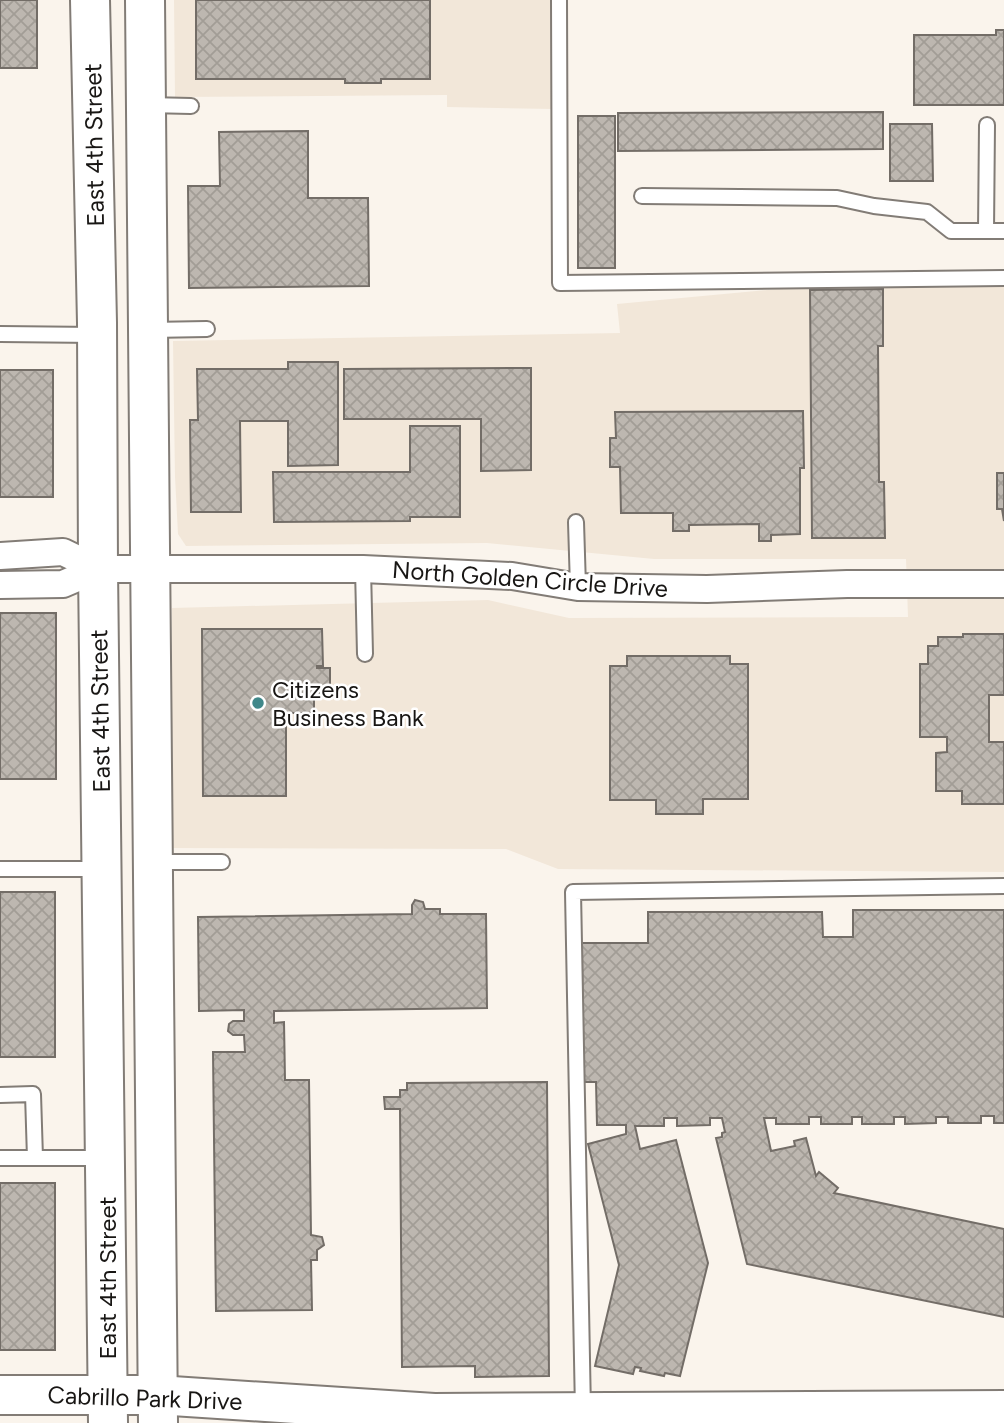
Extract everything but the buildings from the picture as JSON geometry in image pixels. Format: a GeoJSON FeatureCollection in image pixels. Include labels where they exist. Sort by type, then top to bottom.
{"type":"FeatureCollection","features":[{"type":"Feature","properties":{"kind":"main road","name":"East 4th Street"},"geometry":{"type":"LineString","coordinates":[[90,0],[97,335],[108,1409]]}},
{"type":"Feature","properties":{"kind":"main road","name":"East 4th Street"},"geometry":{"type":"LineString","coordinates":[[145,0],[158,1409]]}},
{"type":"Feature","properties":{"kind":"main road","name":"Cabrillo Park Drive"},"geometry":{"type":"LineString","coordinates":[[0,1395],[108,1409],[434,1418],[583,1413],[801,1417],[1004,1410]]}},
{"type":"Feature","properties":{"kind":"street","name":"North Golden Circle Drive"},"geometry":{"type":"LineString","coordinates":[[0,556],[63,552],[98,569]]}},
{"type":"Feature","properties":{"kind":"street","name":"North Golden Circle Drive"},"geometry":{"type":"LineString","coordinates":[[0,585],[64,584],[98,569],[363,569],[512,576],[578,587],[707,589],[846,584],[1004,584]]}},
{"type":"Feature","properties":{"kind":"lane"},"geometry":{"type":"LineString","coordinates":[[559,0],[560,283],[1004,278]]}},
{"type":"Feature","properties":{"kind":"lane"},"geometry":{"type":"LineString","coordinates":[[146,105],[191,106]]}},
{"type":"Feature","properties":{"kind":"lane"},"geometry":{"type":"LineString","coordinates":[[986,231],[987,125]]}},
{"type":"Feature","properties":{"kind":"lane"},"geometry":{"type":"LineString","coordinates":[[642,196],[837,198],[874,206],[927,212],[951,231],[1004,231]]}},
{"type":"Feature","properties":{"kind":"lane"},"geometry":{"type":"LineString","coordinates":[[150,330],[207,329]]}},
{"type":"Feature","properties":{"kind":"lane"},"geometry":{"type":"LineString","coordinates":[[0,334],[97,335]]}},
{"type":"Feature","properties":{"kind":"lane"},"geometry":{"type":"LineString","coordinates":[[576,522],[578,587]]}},
{"type":"Feature","properties":{"kind":"lane"},"geometry":{"type":"LineString","coordinates":[[363,569],[365,654]]}},
{"type":"Feature","properties":{"kind":"lane"},"geometry":{"type":"LineString","coordinates":[[152,862],[222,862]]}},
{"type":"Feature","properties":{"kind":"lane"},"geometry":{"type":"LineString","coordinates":[[0,869],[102,869]]}},
{"type":"Feature","properties":{"kind":"lane"},"geometry":{"type":"LineString","coordinates":[[583,1413],[572,892],[1004,886]]}},
{"type":"Feature","properties":{"kind":"lane"},"geometry":{"type":"LineString","coordinates":[[0,1094],[33,1094],[35,1158]]}},
{"type":"Feature","properties":{"kind":"lane"},"geometry":{"type":"LineString","coordinates":[[0,1158],[106,1158]]}},
{"type":"Feature","properties":{"kind":"shaded area"},"geometry":{"type":"Polygon","coordinates":[[[174,0],[553,0],[554,109],[447,107],[447,95],[175,97],[174,0]]]}},
{"type":"Feature","properties":{"kind":"shaded area"},"geometry":{"type":"Polygon","coordinates":[[[1004,280],[1004,872],[558,869],[506,849],[168,848],[172,608],[488,600],[569,618],[908,617],[906,559],[654,559],[487,543],[186,546],[178,534],[173,341],[620,333],[617,304],[809,286],[907,286],[1004,280]]]}},
{"type":"Feature","properties":{"kind":"place","name":"Citizens Business Bank"},"geometry":{"type":"Point","coordinates":[258,703]}}]}
